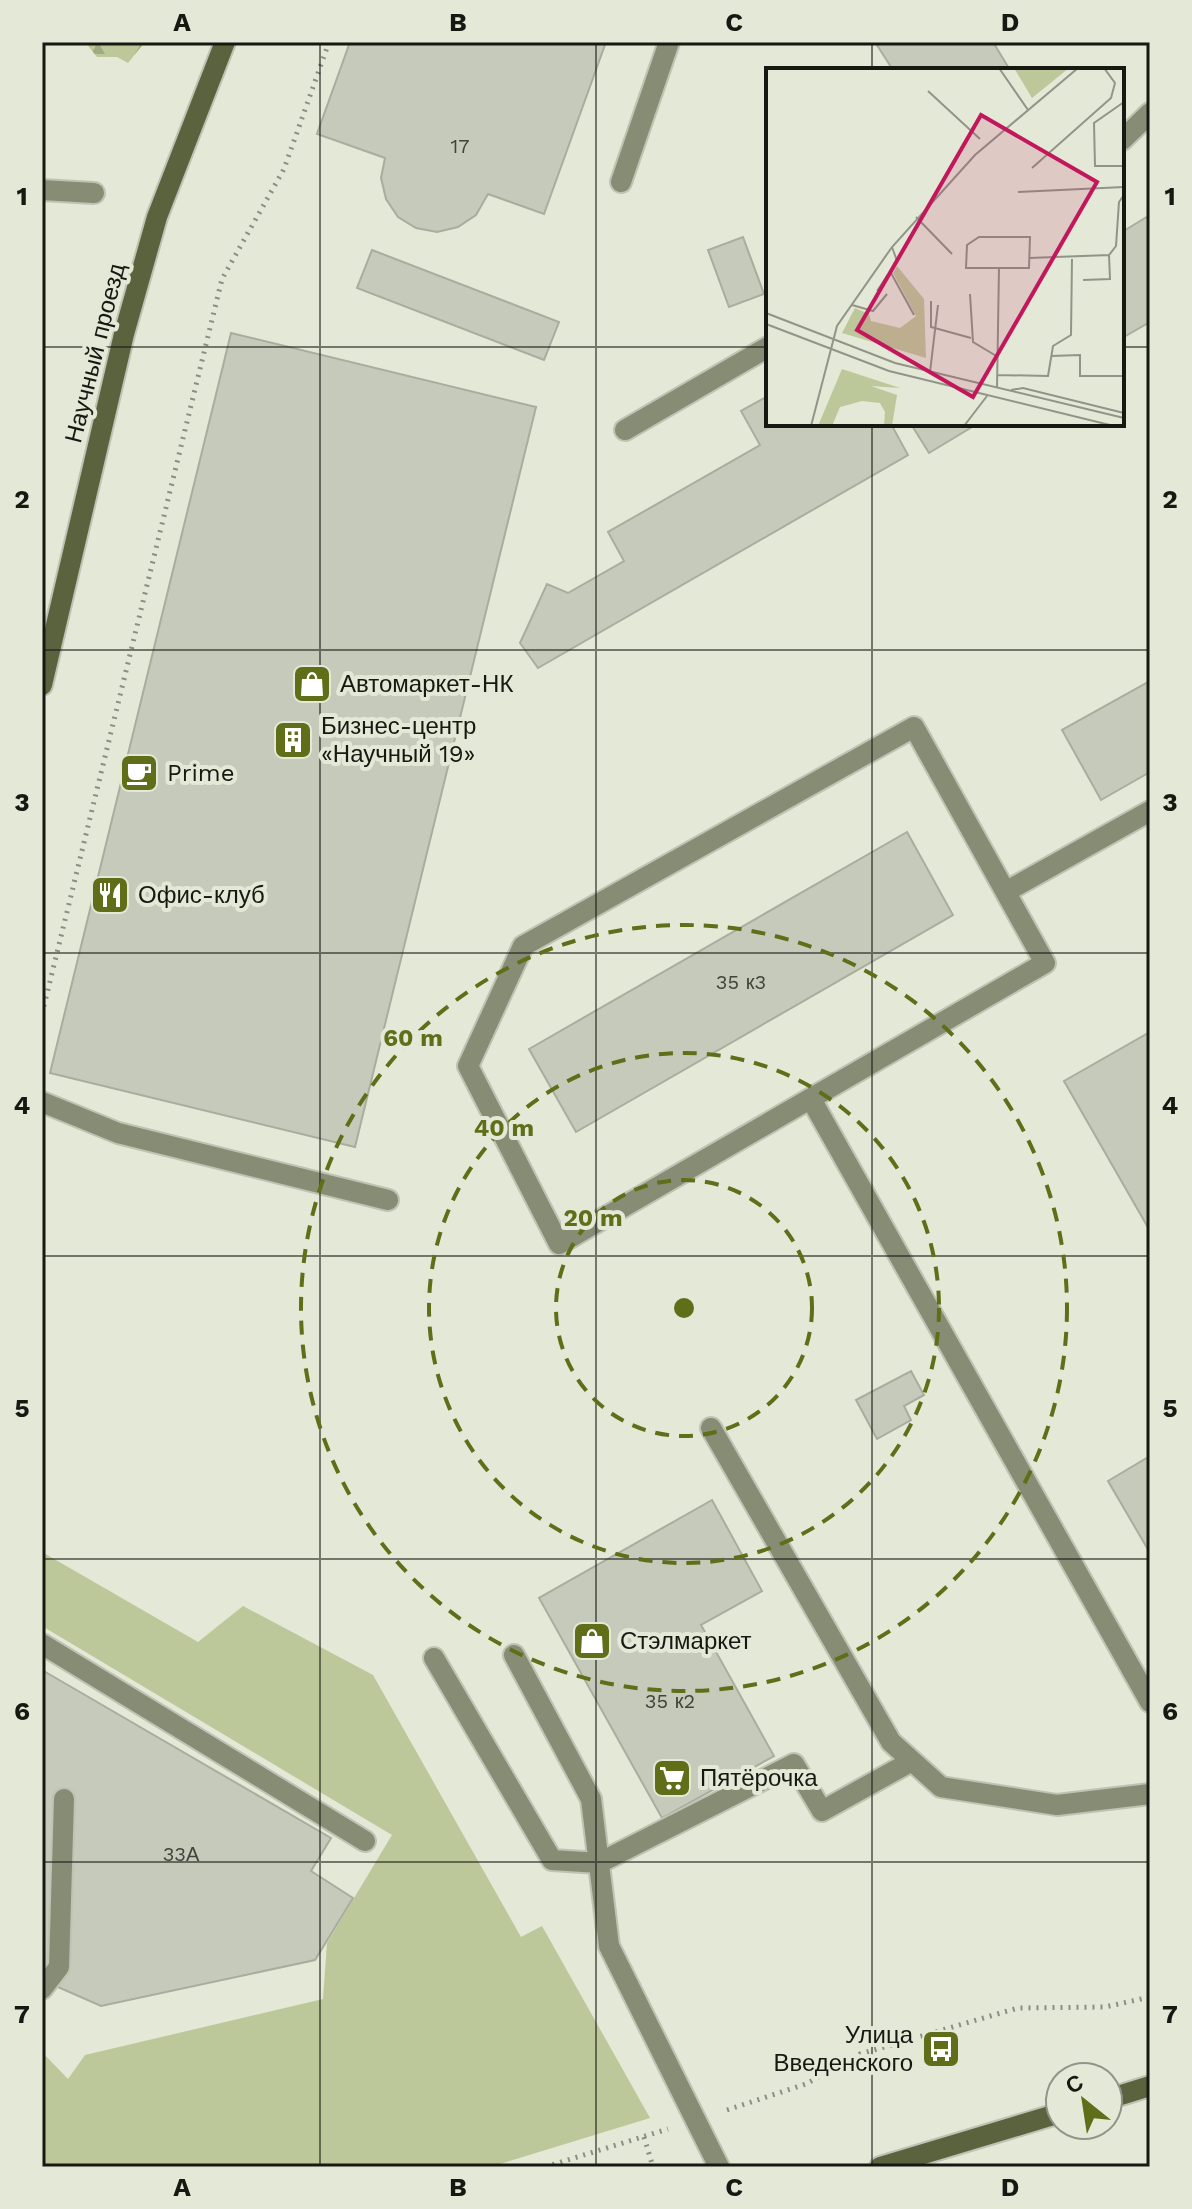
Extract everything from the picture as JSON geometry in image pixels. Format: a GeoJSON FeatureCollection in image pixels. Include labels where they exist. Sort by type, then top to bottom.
{"type":"FeatureCollection","features":[{"type":"Feature","properties":{"kind":"street","name":"Научный проезд"},"geometry":{"type":"LineString","coordinates":[[42,685],[124,334],[157,217],[225,42]]}},
{"type":"Feature","properties":{"kind":"street"},"geometry":{"type":"LineString","coordinates":[[1124,2094],[1150,2086]]}},
{"type":"Feature","properties":{"kind":"street"},"geometry":{"type":"LineString","coordinates":[[880,2167],[1044,2118]]}},
{"type":"Feature","properties":{"kind":"lane"},"geometry":{"type":"LineString","coordinates":[[621,182],[669,42]]}},
{"type":"Feature","properties":{"kind":"lane"},"geometry":{"type":"LineString","coordinates":[[1124,138],[1150,113]]}},
{"type":"Feature","properties":{"kind":"lane"},"geometry":{"type":"LineString","coordinates":[[42,190],[94,193]]}},
{"type":"Feature","properties":{"kind":"lane"},"geometry":{"type":"LineString","coordinates":[[625,430],[766,348]]}},
{"type":"Feature","properties":{"kind":"lane"},"geometry":{"type":"LineString","coordinates":[[914,727],[1007,891],[1045,963],[559,1244],[468,1066],[523,946],[914,727]]}},
{"type":"Feature","properties":{"kind":"lane"},"geometry":{"type":"LineString","coordinates":[[1007,891],[1150,811]]}},
{"type":"Feature","properties":{"kind":"lane"},"geometry":{"type":"LineString","coordinates":[[811,1099],[1150,1702]]}},
{"type":"Feature","properties":{"kind":"lane"},"geometry":{"type":"LineString","coordinates":[[42,1102],[118,1133],[388,1200]]}},
{"type":"Feature","properties":{"kind":"lane"},"geometry":{"type":"LineString","coordinates":[[711,1428],[891,1742],[941,1787],[1057,1805],[1150,1794]]}},
{"type":"Feature","properties":{"kind":"lane"},"geometry":{"type":"LineString","coordinates":[[42,1644],[365,1841]]}},
{"type":"Feature","properties":{"kind":"lane"},"geometry":{"type":"LineString","coordinates":[[514,1655],[591,1799],[609,1946],[719,2167]]}},
{"type":"Feature","properties":{"kind":"lane"},"geometry":{"type":"LineString","coordinates":[[434,1658],[552,1860],[599,1863],[794,1764],[822,1811],[912,1761]]}},
{"type":"Feature","properties":{"kind":"lane"},"geometry":{"type":"LineString","coordinates":[[42,1989],[59,1967],[64,1799]]}},
{"type":"Feature","properties":{"kind":"path"},"geometry":{"type":"LineString","coordinates":[[42,1014],[222,279],[284,169],[329,42]]}},
{"type":"Feature","properties":{"kind":"path"},"geometry":{"type":"LineString","coordinates":[[545,2167],[806,2084],[860,2054],[1018,2008],[1105,2007],[1150,1997]]}},
{"type":"Feature","properties":{"kind":"path"},"geometry":{"type":"LineString","coordinates":[[644,2137],[653,2167]]}},
{"type":"Feature","properties":{"kind":"green space"},"geometry":{"type":"Polygon","coordinates":[[[85,42],[145,42],[128,63],[117,57],[97,57],[85,42]]]}},
{"type":"Feature","properties":{"kind":"green space"},"geometry":{"type":"Polygon","coordinates":[[[42,1552],[198,1642],[243,1606],[373,1675],[521,1937],[542,1926],[650,2118],[490,2167],[42,2167],[42,2052],[68,2079],[85,2055],[323,1999],[327,1943],[392,1835],[42,1626],[42,1552]]]}},
{"type":"Feature","properties":{"kind":"building"},"geometry":{"type":"Polygon","coordinates":[[[350,42],[606,42],[544,214],[488,194],[476,215],[458,227],[437,232],[416,228],[398,217],[386,199],[381,178],[385,158],[317,134],[350,42]]]}},
{"type":"Feature","properties":{"kind":"building"},"geometry":{"type":"Polygon","coordinates":[[[875,42],[993,42],[1009,68],[892,68],[875,42]]]}},
{"type":"Feature","properties":{"kind":"building"},"geometry":{"type":"Polygon","coordinates":[[[1150,215],[1150,322],[1124,337],[1124,231],[1150,215]]]}},
{"type":"Feature","properties":{"kind":"building"},"geometry":{"type":"Polygon","coordinates":[[[743,237],[764,294],[729,307],[708,250],[743,237]]]}},
{"type":"Feature","properties":{"kind":"building"},"geometry":{"type":"Polygon","coordinates":[[[372,250],[559,322],[544,360],[357,288],[372,250]]]}},
{"type":"Feature","properties":{"kind":"building","name":"Бизнес-центр «Научный 19»"},"geometry":{"type":"Polygon","coordinates":[[[231,333],[536,407],[355,1147],[50,1073],[231,333]]]}},
{"type":"Feature","properties":{"kind":"building"},"geometry":{"type":"Polygon","coordinates":[[[766,397],[766,426],[892,426],[908,455],[538,668],[520,643],[547,584],[568,593],[624,561],[608,532],[760,445],[741,411],[766,397]]]}},
{"type":"Feature","properties":{"kind":"building"},"geometry":{"type":"Polygon","coordinates":[[[912,426],[974,426],[929,453],[912,426]]]}},
{"type":"Feature","properties":{"kind":"building"},"geometry":{"type":"Polygon","coordinates":[[[1150,681],[1150,772],[1101,800],[1062,730],[1150,681]]]}},
{"type":"Feature","properties":{"kind":"building"},"geometry":{"type":"Polygon","coordinates":[[[907,832],[953,915],[576,1132],[529,1049],[907,832]]]}},
{"type":"Feature","properties":{"kind":"building"},"geometry":{"type":"Polygon","coordinates":[[[1150,1032],[1150,1231],[1064,1081],[1150,1032]]]}},
{"type":"Feature","properties":{"kind":"building"},"geometry":{"type":"Polygon","coordinates":[[[911,1371],[924,1395],[904,1406],[911,1420],[877,1439],[856,1400],[911,1371]]]}},
{"type":"Feature","properties":{"kind":"building"},"geometry":{"type":"Polygon","coordinates":[[[1150,1456],[1150,1553],[1108,1481],[1150,1456]]]}},
{"type":"Feature","properties":{"kind":"building"},"geometry":{"type":"Polygon","coordinates":[[[712,1500],[762,1591],[701,1625],[774,1756],[662,1818],[539,1598],[712,1500]]]}},
{"type":"Feature","properties":{"kind":"building"},"geometry":{"type":"Polygon","coordinates":[[[42,1670],[331,1838],[311,1871],[353,1898],[315,1960],[101,2006],[42,1980],[42,1670]]]}},
{"type":"Feature","properties":{"kind":"place","name":"Автомаркет-НК"},"geometry":{"type":"Point","coordinates":[312,684]}},
{"type":"Feature","properties":{"kind":"place","name":"Бизнес-центр «Научный 19»"},"geometry":{"type":"Point","coordinates":[293,740]}},
{"type":"Feature","properties":{"kind":"place","name":"Prime"},"geometry":{"type":"Point","coordinates":[139,773]}},
{"type":"Feature","properties":{"kind":"place","name":"Офис-клуб"},"geometry":{"type":"Point","coordinates":[110,895]}},
{"type":"Feature","properties":{"kind":"place","name":"Стэлмаркет"},"geometry":{"type":"Point","coordinates":[592,1641]}},
{"type":"Feature","properties":{"kind":"place","name":"Пятёрочка"},"geometry":{"type":"Point","coordinates":[672,1778]}},
{"type":"Feature","properties":{"kind":"place","name":"Улица Введенского"},"geometry":{"type":"Point","coordinates":[941,2049]}}]}
